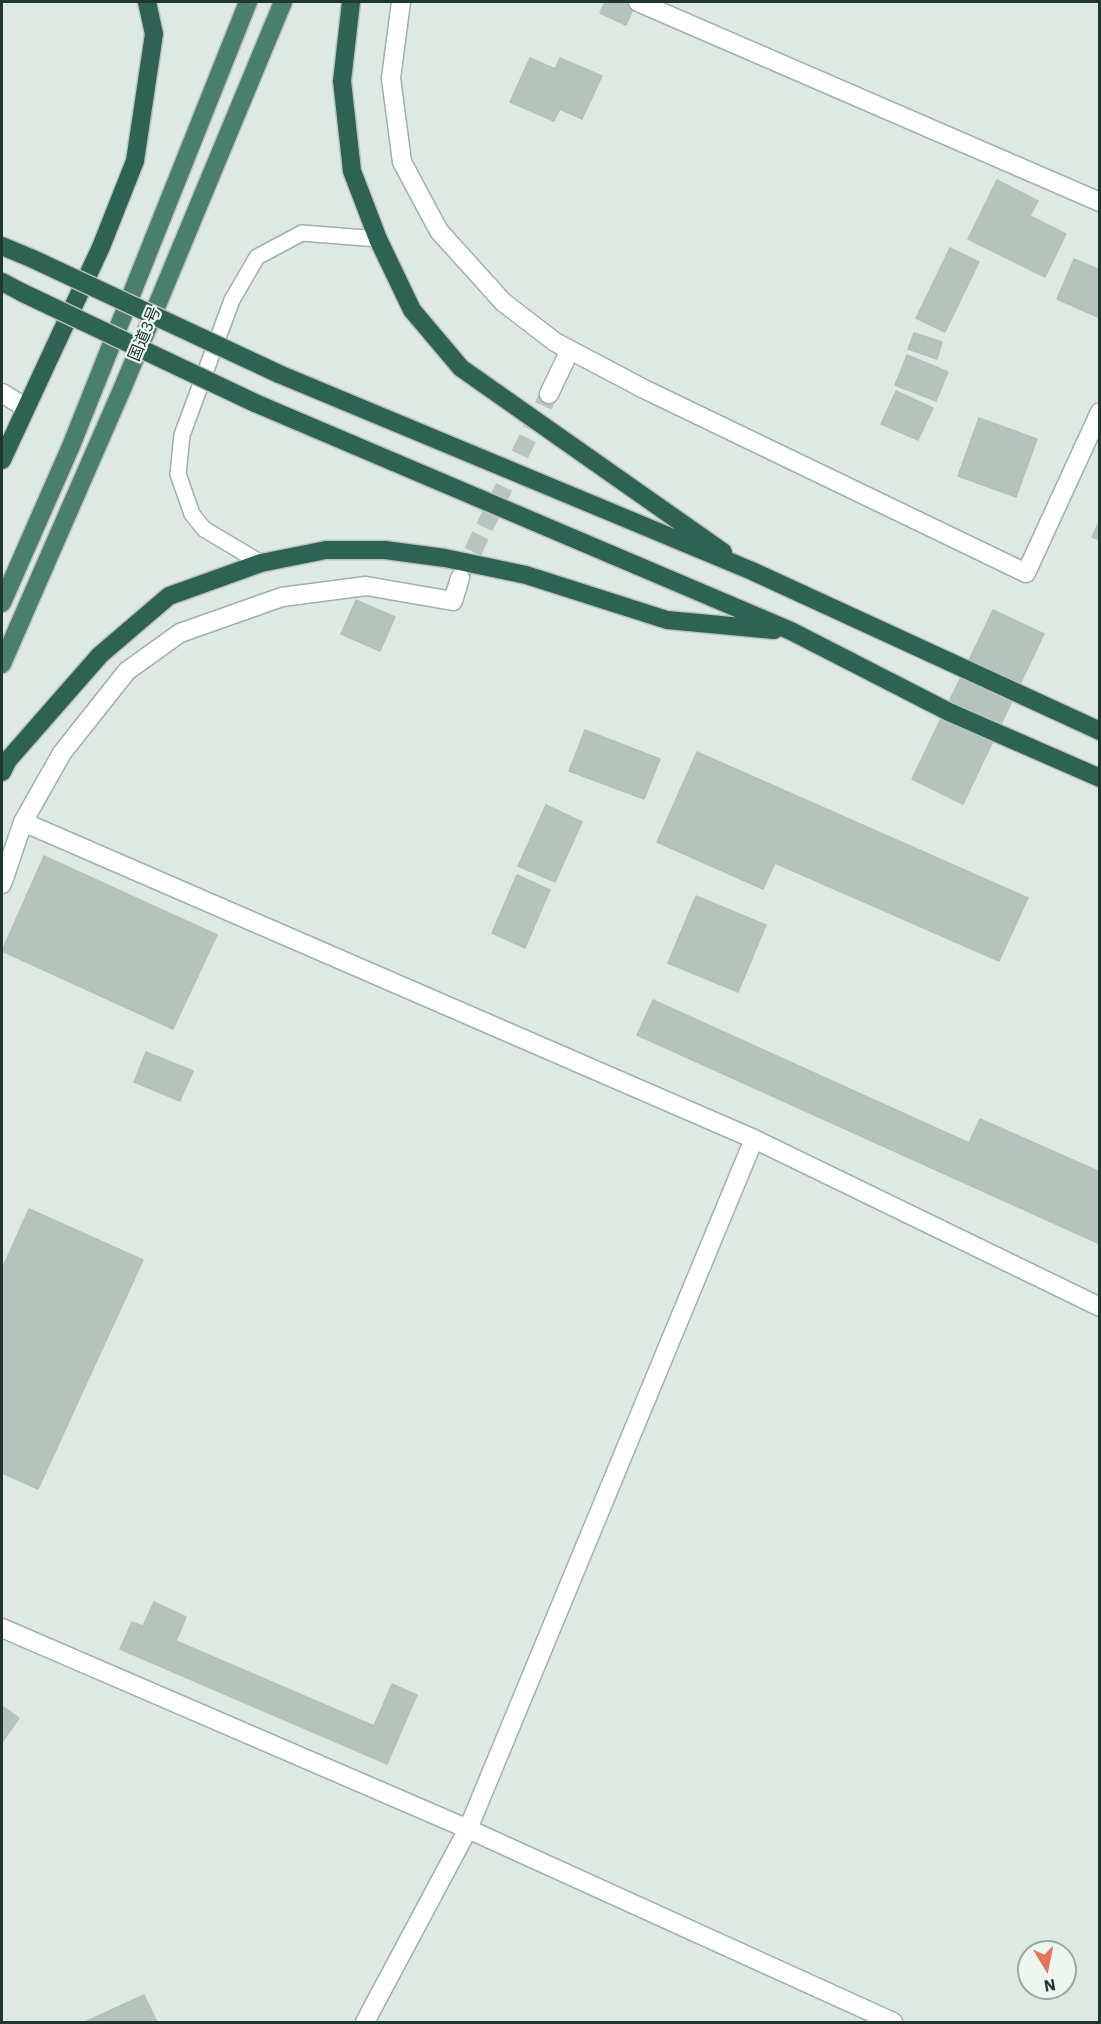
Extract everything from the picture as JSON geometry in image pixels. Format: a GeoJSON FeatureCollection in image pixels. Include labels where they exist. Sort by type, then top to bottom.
{"type":"FeatureCollection","features":[{"type":"Feature","properties":{"kind":"highway"},"geometry":{"type":"LineString","coordinates":[[2,460],[101,247],[135,161],[154,34],[147,2]]}},
{"type":"Feature","properties":{"kind":"highway","name":"国道3号"},"geometry":{"type":"LineString","coordinates":[[2,603],[71,446],[248,2]]}},
{"type":"Feature","properties":{"kind":"highway","name":"国道3号"},"geometry":{"type":"LineString","coordinates":[[2,664],[123,387],[283,2]]}},
{"type":"Feature","properties":{"kind":"highway"},"geometry":{"type":"LineString","coordinates":[[351,2],[342,81],[352,171],[378,239],[412,310],[461,368],[752,571]]}},
{"type":"Feature","properties":{"kind":"highway"},"geometry":{"type":"LineString","coordinates":[[2,246],[279,374],[752,571],[1100,731]]}},
{"type":"Feature","properties":{"kind":"highway"},"geometry":{"type":"LineString","coordinates":[[2,282],[255,403],[791,631],[949,712],[1100,778]]}},
{"type":"Feature","properties":{"kind":"highway"},"geometry":{"type":"LineString","coordinates":[[2,772],[8,760],[100,655],[169,596],[261,563],[326,550],[385,550],[445,558],[526,575],[667,620],[791,631]]}},
{"type":"Feature","properties":{"kind":"street"},"geometry":{"type":"LineString","coordinates":[[401,2],[391,78],[402,162],[439,231],[502,302],[555,342],[644,389],[1026,573],[1100,412]]}},
{"type":"Feature","properties":{"kind":"street"},"geometry":{"type":"LineString","coordinates":[[638,2],[1100,202]]}},
{"type":"Feature","properties":{"kind":"street"},"geometry":{"type":"LineString","coordinates":[[549,394],[570,350]]}},
{"type":"Feature","properties":{"kind":"street"},"geometry":{"type":"LineString","coordinates":[[2,393],[26,408]]}},
{"type":"Feature","properties":{"kind":"street"},"geometry":{"type":"LineString","coordinates":[[2,884],[23,822],[62,753],[127,672],[180,633],[282,597],[366,586],[453,601],[460,578]]}},
{"type":"Feature","properties":{"kind":"street"},"geometry":{"type":"LineString","coordinates":[[23,822],[754,1139],[1100,1306]]}},
{"type":"Feature","properties":{"kind":"street"},"geometry":{"type":"LineString","coordinates":[[365,2022],[468,1829],[754,1139]]}},
{"type":"Feature","properties":{"kind":"street"},"geometry":{"type":"LineString","coordinates":[[2,1628],[468,1829],[893,2022]]}},
{"type":"Feature","properties":{"kind":"lane"},"geometry":{"type":"LineString","coordinates":[[261,563],[204,529],[192,514],[178,474],[182,435],[232,300],[257,257],[302,233],[378,239]]}},
{"type":"Feature","properties":{"kind":"building"},"geometry":{"type":"Polygon","coordinates":[[[605,2],[621,2],[634,7],[626,25],[600,13],[605,2]]]}},
{"type":"Feature","properties":{"kind":"building"},"geometry":{"type":"Polygon","coordinates":[[[530,58],[555,69],[560,58],[602,76],[582,119],[560,109],[554,121],[510,102],[530,58]]]}},
{"type":"Feature","properties":{"kind":"building"},"geometry":{"type":"Polygon","coordinates":[[[997,180],[1038,201],[1030,216],[1066,234],[1045,277],[968,239],[997,180]]]}},
{"type":"Feature","properties":{"kind":"building"},"geometry":{"type":"Polygon","coordinates":[[[950,248],[979,262],[945,332],[916,318],[950,248]]]}},
{"type":"Feature","properties":{"kind":"building"},"geometry":{"type":"Polygon","coordinates":[[[1074,259],[1100,270],[1100,318],[1057,299],[1074,259]]]}},
{"type":"Feature","properties":{"kind":"building"},"geometry":{"type":"Polygon","coordinates":[[[914,333],[942,342],[937,359],[908,349],[914,333]]]}},
{"type":"Feature","properties":{"kind":"building"},"geometry":{"type":"Polygon","coordinates":[[[907,355],[948,372],[936,401],[895,385],[907,355]]]}},
{"type":"Feature","properties":{"kind":"building"},"geometry":{"type":"Polygon","coordinates":[[[896,391],[933,408],[918,440],[881,424],[896,391]]]}},
{"type":"Feature","properties":{"kind":"building"},"geometry":{"type":"Polygon","coordinates":[[[979,418],[1037,439],[1016,497],[958,476],[979,418]]]}},
{"type":"Feature","properties":{"kind":"building"},"geometry":{"type":"Polygon","coordinates":[[[1100,520],[1100,540],[1092,537],[1100,520]]]}},
{"type":"Feature","properties":{"kind":"building"},"geometry":{"type":"Polygon","coordinates":[[[356,600],[395,617],[380,651],[341,634],[356,600]]]}},
{"type":"Feature","properties":{"kind":"building"},"geometry":{"type":"Polygon","coordinates":[[[993,610],[1044,634],[963,804],[912,779],[993,610]]]}},
{"type":"Feature","properties":{"kind":"building"},"geometry":{"type":"Polygon","coordinates":[[[585,730],[660,759],[644,799],[569,771],[585,730]]]}},
{"type":"Feature","properties":{"kind":"building"},"geometry":{"type":"Polygon","coordinates":[[[697,752],[1028,898],[999,961],[775,863],[763,889],[657,842],[697,752]]]}},
{"type":"Feature","properties":{"kind":"building"},"geometry":{"type":"Polygon","coordinates":[[[546,805],[582,822],[555,882],[518,866],[546,805]]]}},
{"type":"Feature","properties":{"kind":"building"},"geometry":{"type":"Polygon","coordinates":[[[44,856],[217,935],[173,1029],[2,951],[44,856]]]}},
{"type":"Feature","properties":{"kind":"building"},"geometry":{"type":"Polygon","coordinates":[[[517,875],[550,890],[525,948],[492,933],[517,875]]]}},
{"type":"Feature","properties":{"kind":"building"},"geometry":{"type":"Polygon","coordinates":[[[696,896],[766,925],[738,992],[668,963],[696,896]]]}},
{"type":"Feature","properties":{"kind":"building"},"geometry":{"type":"Polygon","coordinates":[[[653,1000],[969,1143],[980,1119],[1100,1172],[1100,1244],[637,1035],[653,1000]]]}},
{"type":"Feature","properties":{"kind":"building"},"geometry":{"type":"Polygon","coordinates":[[[146,1052],[193,1071],[180,1101],[134,1082],[146,1052]]]}},
{"type":"Feature","properties":{"kind":"building"},"geometry":{"type":"Polygon","coordinates":[[[29,1209],[143,1260],[38,1489],[2,1473],[2,1269],[29,1209]]]}},
{"type":"Feature","properties":{"kind":"building"},"geometry":{"type":"Polygon","coordinates":[[[154,1602],[186,1617],[176,1641],[374,1726],[392,1684],[417,1695],[387,1764],[120,1649],[132,1622],[143,1626],[154,1602]]]}},
{"type":"Feature","properties":{"kind":"building"},"geometry":{"type":"Polygon","coordinates":[[[2,1706],[19,1718],[2,1742],[2,1706]]]}},
{"type":"Feature","properties":{"kind":"building"},"geometry":{"type":"Polygon","coordinates":[[[144,1995],[157,2022],[85,2022],[144,1995]]]}},
{"type":"Feature","properties":{"kind":"tunnel"},"geometry":{"type":"LineString","coordinates":[[461,576],[549,394]]}}]}
